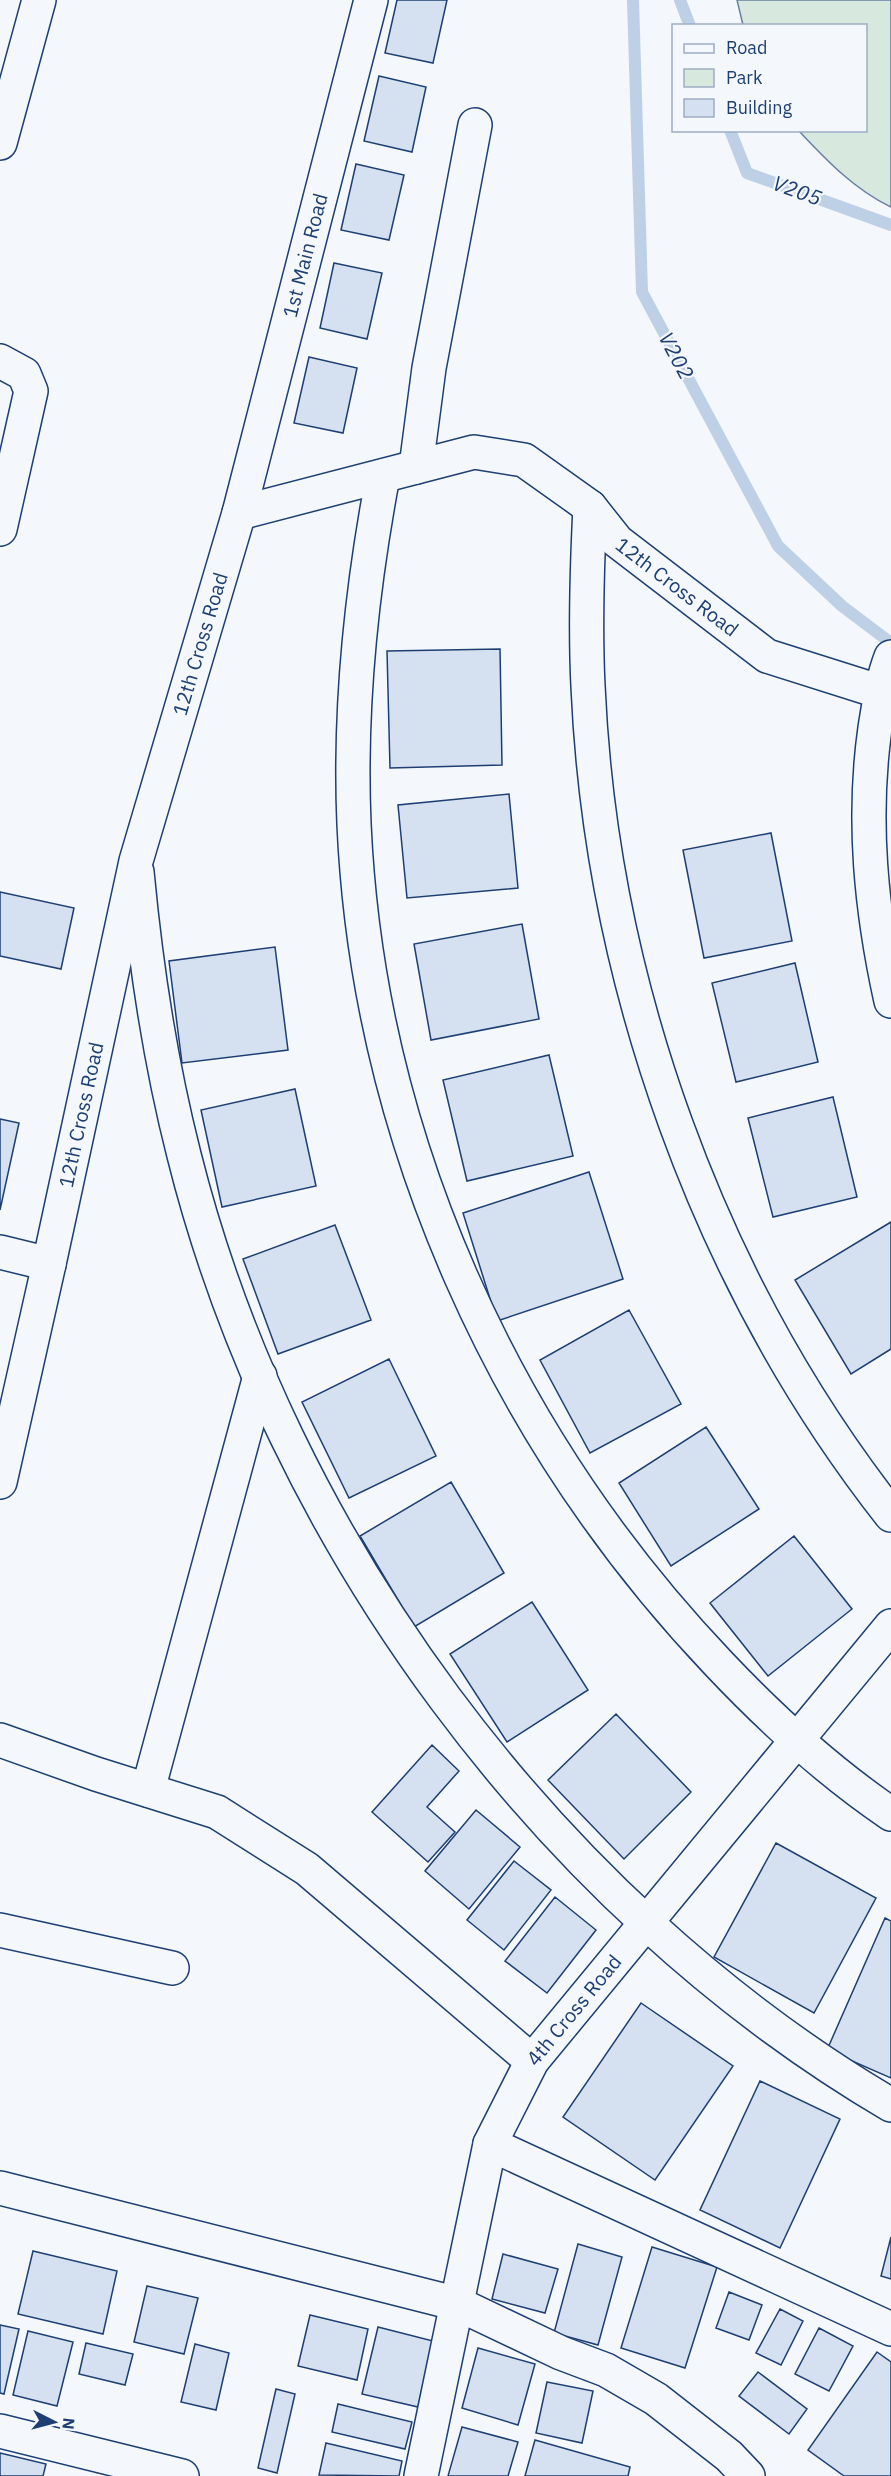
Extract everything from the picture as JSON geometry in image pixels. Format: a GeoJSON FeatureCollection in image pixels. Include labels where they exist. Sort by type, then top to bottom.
{"type":"FeatureCollection","features":[{"type":"Feature","properties":{"kind":"street"},"geometry":{"type":"LineString","coordinates":[[0,143],[39,0]]}},
{"type":"Feature","properties":{"kind":"street","name":"1st Main Road"},"geometry":{"type":"LineString","coordinates":[[239,513],[371,0]]}},
{"type":"Feature","properties":{"kind":"street"},"geometry":{"type":"LineString","coordinates":[[416,467],[429,368],[475,125]]}},
{"type":"Feature","properties":{"kind":"street"},"geometry":{"type":"LineString","coordinates":[[0,361],[24,374],[31,391],[0,529]]}},
{"type":"Feature","properties":{"kind":"street","name":"12th Cross Road"},"geometry":{"type":"LineString","coordinates":[[2,1466],[49,1264],[136,861],[239,513],[474,452],[524,460],[590,507],[617,541],[767,656],[886,671]]}},
{"type":"Feature","properties":{"kind":"street"},"geometry":{"type":"LineString","coordinates":[[383,476],[367,562],[357,650],[352,738],[354,827],[363,914],[376,1002],[395,1088],[420,1172],[451,1254],[487,1335],[528,1412],[575,1487],[626,1558],[682,1626],[743,1689],[797,1740],[891,1814]]}},
{"type":"Feature","properties":{"kind":"street"},"geometry":{"type":"LineString","coordinates":[[590,507],[586,597],[587,676],[595,776],[607,865],[625,953],[648,1040],[709,1206],[746,1286],[788,1362],[834,1437],[891,1515]]}},
{"type":"Feature","properties":{"kind":"street"},"geometry":{"type":"LineString","coordinates":[[886,671],[871,755],[868,820],[870,884],[879,947],[891,1001]]}},
{"type":"Feature","properties":{"kind":"street"},"geometry":{"type":"LineString","coordinates":[[136,861],[149,983],[162,1060],[184,1158],[213,1253],[260,1376],[288,1439],[334,1528],[386,1614],[443,1697],[505,1775],[572,1849],[646,1922],[715,1982],[790,2040],[891,2105]]}},
{"type":"Feature","properties":{"kind":"street"},"geometry":{"type":"LineString","coordinates":[[0,1252],[49,1264]]}},
{"type":"Feature","properties":{"kind":"street"},"geometry":{"type":"LineString","coordinates":[[148,1791],[260,1376]]}},
{"type":"Feature","properties":{"kind":"street","name":"4th Cross Road"},"geometry":{"type":"LineString","coordinates":[[421,2476],[490,2144],[531,2061],[891,1626]]}},
{"type":"Feature","properties":{"kind":"street"},"geometry":{"type":"LineString","coordinates":[[0,1740],[217,1812],[307,1869],[531,2061]]}},
{"type":"Feature","properties":{"kind":"street"},"geometry":{"type":"LineString","coordinates":[[0,1930],[172,1968]]}},
{"type":"Feature","properties":{"kind":"street"},"geometry":{"type":"LineString","coordinates":[[490,2144],[891,2329]]}},
{"type":"Feature","properties":{"kind":"street"},"geometry":{"type":"LineString","coordinates":[[0,2188],[458,2304],[561,2353],[606,2370],[656,2399],[729,2456],[748,2476]]}},
{"type":"Feature","properties":{"kind":"street"},"geometry":{"type":"LineString","coordinates":[[0,2431],[182,2476]]}},
{"type":"Feature","properties":{"kind":"green space"},"geometry":{"type":"Polygon","coordinates":[[[737,0],[891,0],[891,207],[853,183],[800,132],[867,132],[867,24],[743,24],[737,0]]]}},
{"type":"Feature","properties":{"kind":"building"},"geometry":{"type":"Polygon","coordinates":[[[397,0],[447,0],[433,63],[385,53],[397,0]]]}},
{"type":"Feature","properties":{"kind":"building"},"geometry":{"type":"Polygon","coordinates":[[[379,76],[426,87],[412,152],[364,141],[379,76]]]}},
{"type":"Feature","properties":{"kind":"building"},"geometry":{"type":"Polygon","coordinates":[[[356,164],[404,175],[389,240],[341,230],[356,164]]]}},
{"type":"Feature","properties":{"kind":"building"},"geometry":{"type":"Polygon","coordinates":[[[334,263],[382,273],[367,339],[320,328],[334,263]]]}},
{"type":"Feature","properties":{"kind":"building"},"geometry":{"type":"Polygon","coordinates":[[[309,357],[357,368],[343,433],[294,423],[309,357]]]}},
{"type":"Feature","properties":{"kind":"building"},"geometry":{"type":"Polygon","coordinates":[[[500,649],[502,765],[390,768],[387,651],[500,649]]]}},
{"type":"Feature","properties":{"kind":"building"},"geometry":{"type":"Polygon","coordinates":[[[509,794],[518,888],[407,898],[398,805],[509,794]]]}},
{"type":"Feature","properties":{"kind":"building"},"geometry":{"type":"Polygon","coordinates":[[[771,833],[792,941],[704,958],[683,850],[771,833]]]}},
{"type":"Feature","properties":{"kind":"building"},"geometry":{"type":"Polygon","coordinates":[[[0,892],[74,908],[61,969],[0,956],[0,892]]]}},
{"type":"Feature","properties":{"kind":"building"},"geometry":{"type":"Polygon","coordinates":[[[522,924],[539,1019],[431,1040],[414,944],[522,924]]]}},
{"type":"Feature","properties":{"kind":"building"},"geometry":{"type":"Polygon","coordinates":[[[275,947],[288,1050],[182,1063],[169,961],[275,947]]]}},
{"type":"Feature","properties":{"kind":"building"},"geometry":{"type":"Polygon","coordinates":[[[795,963],[818,1062],[736,1082],[712,983],[795,963]]]}},
{"type":"Feature","properties":{"kind":"building"},"geometry":{"type":"Polygon","coordinates":[[[549,1055],[573,1156],[467,1181],[443,1080],[549,1055]]]}},
{"type":"Feature","properties":{"kind":"building"},"geometry":{"type":"Polygon","coordinates":[[[295,1089],[316,1186],[222,1207],[201,1110],[295,1089]]]}},
{"type":"Feature","properties":{"kind":"building"},"geometry":{"type":"Polygon","coordinates":[[[833,1097],[857,1197],[773,1217],[748,1118],[833,1097]]]}},
{"type":"Feature","properties":{"kind":"building"},"geometry":{"type":"Polygon","coordinates":[[[0,1119],[19,1123],[0,1210],[0,1119]]]}},
{"type":"Feature","properties":{"kind":"building"},"geometry":{"type":"Polygon","coordinates":[[[589,1172],[623,1279],[497,1321],[463,1213],[589,1172]]]}},
{"type":"Feature","properties":{"kind":"building"},"geometry":{"type":"Polygon","coordinates":[[[891,1222],[891,1349],[851,1374],[795,1280],[891,1222]]]}},
{"type":"Feature","properties":{"kind":"building"},"geometry":{"type":"Polygon","coordinates":[[[335,1225],[371,1320],[278,1354],[243,1259],[335,1225]]]}},
{"type":"Feature","properties":{"kind":"building"},"geometry":{"type":"Polygon","coordinates":[[[629,1310],[681,1404],[590,1453],[540,1360],[629,1310]]]}},
{"type":"Feature","properties":{"kind":"building"},"geometry":{"type":"Polygon","coordinates":[[[389,1359],[436,1456],[349,1498],[302,1402],[389,1359]]]}},
{"type":"Feature","properties":{"kind":"building"},"geometry":{"type":"Polygon","coordinates":[[[706,1427],[759,1509],[671,1566],[619,1483],[706,1427]]]}},
{"type":"Feature","properties":{"kind":"building"},"geometry":{"type":"Polygon","coordinates":[[[451,1482],[504,1573],[414,1627],[360,1536],[451,1482]]]}},
{"type":"Feature","properties":{"kind":"building"},"geometry":{"type":"Polygon","coordinates":[[[794,1536],[852,1609],[768,1676],[710,1603],[794,1536]]]}},
{"type":"Feature","properties":{"kind":"building"},"geometry":{"type":"Polygon","coordinates":[[[532,1602],[588,1690],[507,1742],[450,1654],[532,1602]]]}},
{"type":"Feature","properties":{"kind":"building"},"geometry":{"type":"Polygon","coordinates":[[[616,1714],[691,1792],[624,1859],[548,1780],[616,1714]]]}},
{"type":"Feature","properties":{"kind":"building"},"geometry":{"type":"Polygon","coordinates":[[[432,1745],[459,1771],[427,1807],[455,1832],[428,1862],[372,1812],[432,1745]]]}},
{"type":"Feature","properties":{"kind":"building"},"geometry":{"type":"Polygon","coordinates":[[[476,1810],[520,1847],[469,1909],[425,1871],[476,1810]]]}},
{"type":"Feature","properties":{"kind":"building"},"geometry":{"type":"Polygon","coordinates":[[[776,1843],[876,1898],[814,2013],[714,1957],[776,1843]]]}},
{"type":"Feature","properties":{"kind":"building"},"geometry":{"type":"Polygon","coordinates":[[[514,1861],[551,1890],[504,1950],[467,1920],[514,1861]]]}},
{"type":"Feature","properties":{"kind":"building"},"geometry":{"type":"Polygon","coordinates":[[[555,1897],[596,1930],[547,1993],[505,1961],[555,1897]]]}},
{"type":"Feature","properties":{"kind":"building"},"geometry":{"type":"Polygon","coordinates":[[[885,1918],[891,1921],[891,2078],[827,2050],[885,1918]]]}},
{"type":"Feature","properties":{"kind":"building"},"geometry":{"type":"Polygon","coordinates":[[[641,2003],[733,2066],[655,2180],[563,2117],[641,2003]]]}},
{"type":"Feature","properties":{"kind":"building"},"geometry":{"type":"Polygon","coordinates":[[[760,2081],[840,2119],[780,2248],[700,2210],[760,2081]]]}},
{"type":"Feature","properties":{"kind":"building"},"geometry":{"type":"Polygon","coordinates":[[[891,2237],[891,2279],[881,2276],[891,2237]]]}},
{"type":"Feature","properties":{"kind":"building"},"geometry":{"type":"Polygon","coordinates":[[[578,2244],[622,2257],[598,2345],[554,2333],[578,2244]]]}},
{"type":"Feature","properties":{"kind":"building"},"geometry":{"type":"Polygon","coordinates":[[[652,2247],[717,2267],[685,2368],[621,2348],[652,2247]]]}},
{"type":"Feature","properties":{"kind":"building"},"geometry":{"type":"Polygon","coordinates":[[[33,2251],[117,2271],[103,2334],[18,2314],[33,2251]]]}},
{"type":"Feature","properties":{"kind":"building"},"geometry":{"type":"Polygon","coordinates":[[[503,2254],[558,2269],[545,2313],[492,2299],[503,2254]]]}},
{"type":"Feature","properties":{"kind":"building"},"geometry":{"type":"Polygon","coordinates":[[[147,2286],[198,2298],[184,2354],[134,2342],[147,2286]]]}},
{"type":"Feature","properties":{"kind":"building"},"geometry":{"type":"Polygon","coordinates":[[[729,2292],[762,2305],[749,2340],[716,2328],[729,2292]]]}},
{"type":"Feature","properties":{"kind":"building"},"geometry":{"type":"Polygon","coordinates":[[[780,2309],[803,2321],[781,2365],[756,2353],[780,2309]]]}},
{"type":"Feature","properties":{"kind":"building"},"geometry":{"type":"Polygon","coordinates":[[[310,2315],[368,2329],[357,2380],[298,2366],[310,2315]]]}},
{"type":"Feature","properties":{"kind":"building"},"geometry":{"type":"Polygon","coordinates":[[[0,2325],[19,2329],[4,2394],[0,2393],[0,2325]]]}},
{"type":"Feature","properties":{"kind":"building"},"geometry":{"type":"Polygon","coordinates":[[[378,2327],[433,2341],[418,2407],[362,2394],[378,2327]]]}},
{"type":"Feature","properties":{"kind":"building"},"geometry":{"type":"Polygon","coordinates":[[[819,2328],[853,2346],[829,2391],[795,2374],[819,2328]]]}},
{"type":"Feature","properties":{"kind":"building"},"geometry":{"type":"Polygon","coordinates":[[[28,2331],[73,2342],[57,2406],[13,2395],[28,2331]]]}},
{"type":"Feature","properties":{"kind":"building"},"geometry":{"type":"Polygon","coordinates":[[[86,2343],[133,2354],[125,2385],[79,2374],[86,2343]]]}},
{"type":"Feature","properties":{"kind":"building"},"geometry":{"type":"Polygon","coordinates":[[[195,2344],[229,2353],[216,2410],[181,2402],[195,2344]]]}},
{"type":"Feature","properties":{"kind":"building"},"geometry":{"type":"Polygon","coordinates":[[[478,2348],[535,2364],[518,2425],[462,2408],[478,2348]]]}},
{"type":"Feature","properties":{"kind":"building"},"geometry":{"type":"Polygon","coordinates":[[[877,2352],[891,2362],[891,2476],[844,2476],[808,2450],[877,2352]]]}},
{"type":"Feature","properties":{"kind":"building"},"geometry":{"type":"Polygon","coordinates":[[[758,2372],[807,2409],[789,2434],[739,2396],[758,2372]]]}},
{"type":"Feature","properties":{"kind":"building"},"geometry":{"type":"Polygon","coordinates":[[[547,2382],[593,2391],[582,2443],[536,2433],[547,2382]]]}},
{"type":"Feature","properties":{"kind":"building"},"geometry":{"type":"Polygon","coordinates":[[[276,2389],[295,2394],[277,2473],[258,2468],[276,2389]]]}},
{"type":"Feature","properties":{"kind":"building"},"geometry":{"type":"Polygon","coordinates":[[[338,2404],[412,2422],[405,2449],[332,2432],[338,2404]]]}},
{"type":"Feature","properties":{"kind":"building"},"geometry":{"type":"Polygon","coordinates":[[[462,2427],[518,2442],[508,2476],[448,2476],[462,2427]]]}},
{"type":"Feature","properties":{"kind":"building"},"geometry":{"type":"Polygon","coordinates":[[[535,2440],[630,2467],[628,2476],[525,2476],[535,2440]]]}},
{"type":"Feature","properties":{"kind":"building"},"geometry":{"type":"Polygon","coordinates":[[[326,2443],[402,2461],[399,2476],[319,2475],[326,2443]]]}},
{"type":"Feature","properties":{"kind":"building"},"geometry":{"type":"Polygon","coordinates":[[[0,2453],[46,2464],[43,2476],[0,2476],[0,2453]]]}},
{"type":"Feature","properties":{"kind":"waterway","name":"V202"},"geometry":{"type":"LineString","coordinates":[[633,0],[642,292],[778,546],[842,606],[891,643]]}},
{"type":"Feature","properties":{"kind":"waterway","name":"V205"},"geometry":{"type":"LineString","coordinates":[[680,0],[689,24]]}},
{"type":"Feature","properties":{"kind":"waterway","name":"V205"},"geometry":{"type":"LineString","coordinates":[[731,132],[747,173],[891,225]]}}]}
